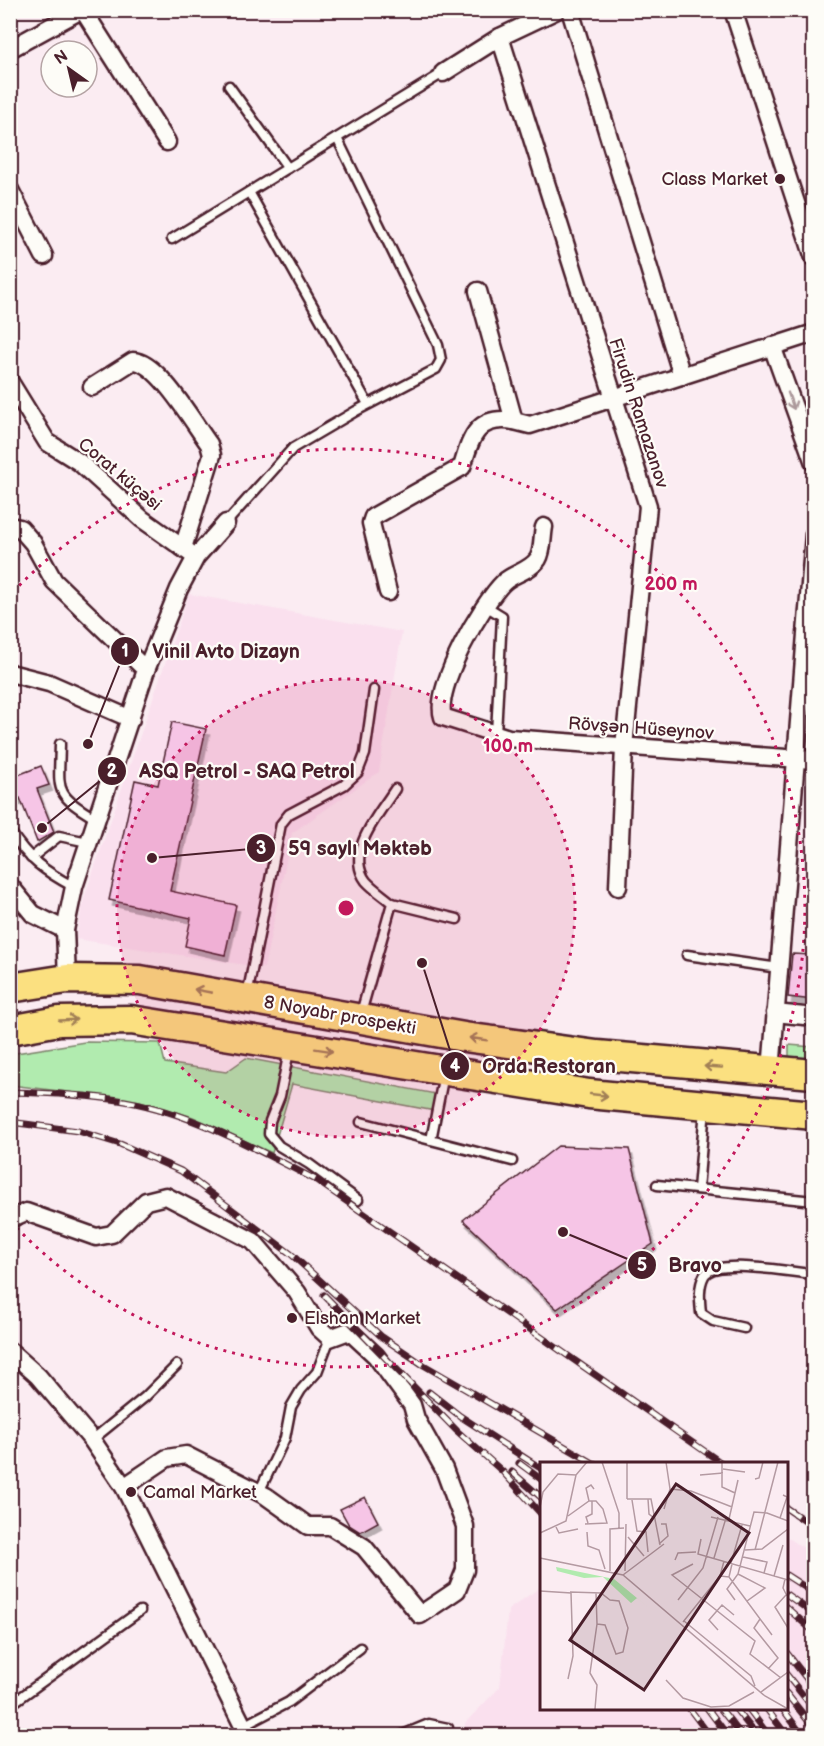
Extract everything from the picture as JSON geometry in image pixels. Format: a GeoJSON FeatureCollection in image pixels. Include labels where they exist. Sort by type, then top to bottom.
{"type":"FeatureCollection","features":[{"type":"Feature","properties":{"kind":"highway","name":"8 Noyabr prospekti"},"geometry":{"type":"LineString","coordinates":[[10,988],[67,979],[140,980],[359,1019],[597,1055],[813,1074]]}},
{"type":"Feature","properties":{"kind":"highway","name":"8 Noyabr prospekti"},"geometry":{"type":"LineString","coordinates":[[10,1030],[59,1021],[131,1020],[589,1094],[705,1107],[813,1115]]}},
{"type":"Feature","properties":{"kind":"highway"},"geometry":{"type":"LineString","coordinates":[[768,1111],[771,1071]]}},
{"type":"Feature","properties":{"kind":"street"},"geometry":{"type":"LineString","coordinates":[[10,49],[53,17],[82,10],[167,142]]}},
{"type":"Feature","properties":{"kind":"street"},"geometry":{"type":"LineString","coordinates":[[442,73],[500,37],[557,10]]}},
{"type":"Feature","properties":{"kind":"street"},"geometry":{"type":"LineString","coordinates":[[570,10],[682,376]]}},
{"type":"Feature","properties":{"kind":"street"},"geometry":{"type":"LineString","coordinates":[[733,10],[813,258]]}},
{"type":"Feature","properties":{"kind":"street","name":"Firudin Ramazanov"},"geometry":{"type":"LineString","coordinates":[[500,37],[648,506],[624,747],[618,887]]}},
{"type":"Feature","properties":{"kind":"street"},"geometry":{"type":"LineString","coordinates":[[10,190],[44,256]]}},
{"type":"Feature","properties":{"kind":"street"},"geometry":{"type":"LineString","coordinates":[[478,291],[514,421]]}},
{"type":"Feature","properties":{"kind":"street"},"geometry":{"type":"LineString","coordinates":[[388,592],[371,523],[373,518],[462,467],[468,441],[476,431],[489,423],[514,421],[530,425],[813,333]]}},
{"type":"Feature","properties":{"kind":"street"},"geometry":{"type":"LineString","coordinates":[[772,346],[813,463]]}},
{"type":"Feature","properties":{"kind":"street"},"geometry":{"type":"LineString","coordinates":[[67,979],[65,930],[74,887],[146,670],[179,589],[212,455],[209,444],[158,374],[140,361],[133,361],[92,387]]}},
{"type":"Feature","properties":{"kind":"street","name":"Corat küçəsi"},"geometry":{"type":"LineString","coordinates":[[10,382],[47,442],[79,462],[142,519],[189,552]]}},
{"type":"Feature","properties":{"kind":"street"},"geometry":{"type":"LineString","coordinates":[[189,552],[226,523]]}},
{"type":"Feature","properties":{"kind":"street"},"geometry":{"type":"LineString","coordinates":[[10,526],[20,528],[33,543],[54,580],[146,670]]}},
{"type":"Feature","properties":{"kind":"street","name":"Rövşən Hüseynov"},"geometry":{"type":"LineString","coordinates":[[544,527],[540,557],[532,566],[506,580],[483,605],[454,664],[439,706],[443,717],[509,738],[813,760]]}},
{"type":"Feature","properties":{"kind":"street"},"geometry":{"type":"LineString","coordinates":[[771,1071],[813,534]]}},
{"type":"Feature","properties":{"kind":"street"},"geometry":{"type":"LineString","coordinates":[[10,673],[49,682],[131,719]]}},
{"type":"Feature","properties":{"kind":"street"},"geometry":{"type":"LineString","coordinates":[[10,886],[33,914],[65,930]]}},
{"type":"Feature","properties":{"kind":"street"},"geometry":{"type":"LineString","coordinates":[[775,1013],[813,1017]]}},
{"type":"Feature","properties":{"kind":"street"},"geometry":{"type":"LineString","coordinates":[[10,1219],[26,1212],[96,1237],[112,1234],[146,1201],[166,1196],[253,1241],[297,1292],[319,1328],[330,1338],[349,1331],[376,1356],[412,1405],[416,1419],[444,1469],[465,1526],[465,1569],[457,1590],[420,1616],[364,1546],[330,1526],[308,1526],[259,1492],[186,1455],[167,1458],[124,1486]]}},
{"type":"Feature","properties":{"kind":"street"},"geometry":{"type":"LineString","coordinates":[[10,1351],[38,1376],[92,1440],[124,1486],[158,1560],[246,1731]]}},
{"type":"Feature","properties":{"kind":"lane"},"geometry":{"type":"LineString","coordinates":[[172,239],[442,73]]}},
{"type":"Feature","properties":{"kind":"lane"},"geometry":{"type":"LineString","coordinates":[[230,86],[288,168]]}},
{"type":"Feature","properties":{"kind":"lane"},"geometry":{"type":"LineString","coordinates":[[226,523],[293,448],[368,404],[436,369],[441,360],[438,345],[337,138]]}},
{"type":"Feature","properties":{"kind":"lane"},"geometry":{"type":"LineString","coordinates":[[249,192],[368,404]]}},
{"type":"Feature","properties":{"kind":"lane"},"geometry":{"type":"LineString","coordinates":[[483,605],[502,616],[496,734]]}},
{"type":"Feature","properties":{"kind":"lane"},"geometry":{"type":"LineString","coordinates":[[246,999],[281,824],[289,814],[344,785],[358,772],[365,754],[374,690]]}},
{"type":"Feature","properties":{"kind":"lane"},"geometry":{"type":"LineString","coordinates":[[60,744],[59,789],[70,803],[96,819]]}},
{"type":"Feature","properties":{"kind":"lane"},"geometry":{"type":"LineString","coordinates":[[395,789],[363,841],[358,857],[365,880],[392,903],[457,919]]}},
{"type":"Feature","properties":{"kind":"lane"},"geometry":{"type":"LineString","coordinates":[[10,831],[44,871],[74,887]]}},
{"type":"Feature","properties":{"kind":"lane"},"geometry":{"type":"LineString","coordinates":[[31,858],[58,836],[88,842]]}},
{"type":"Feature","properties":{"kind":"lane"},"geometry":{"type":"LineString","coordinates":[[359,1019],[392,903]]}},
{"type":"Feature","properties":{"kind":"lane"},"geometry":{"type":"LineString","coordinates":[[687,956],[779,968]]}},
{"type":"Feature","properties":{"kind":"lane"},"geometry":{"type":"LineString","coordinates":[[290,1045],[280,1096],[270,1121],[269,1134],[279,1146],[309,1164],[357,1200]]}},
{"type":"Feature","properties":{"kind":"lane"},"geometry":{"type":"LineString","coordinates":[[431,1140],[445,1070]]}},
{"type":"Feature","properties":{"kind":"lane"},"geometry":{"type":"LineString","coordinates":[[698,1189],[705,1107]]}},
{"type":"Feature","properties":{"kind":"lane"},"geometry":{"type":"LineString","coordinates":[[361,1122],[512,1161]]}},
{"type":"Feature","properties":{"kind":"lane"},"geometry":{"type":"LineString","coordinates":[[657,1185],[813,1201]]}},
{"type":"Feature","properties":{"kind":"lane"},"geometry":{"type":"LineString","coordinates":[[744,1328],[713,1321],[701,1314],[700,1298],[704,1276],[713,1269],[735,1266],[813,1274]]}},
{"type":"Feature","properties":{"kind":"lane"},"geometry":{"type":"LineString","coordinates":[[259,1492],[285,1438],[291,1407],[301,1390],[317,1372],[330,1338]]}},
{"type":"Feature","properties":{"kind":"lane"},"geometry":{"type":"LineString","coordinates":[[92,1440],[145,1397],[177,1365]]}},
{"type":"Feature","properties":{"kind":"lane"},"geometry":{"type":"LineString","coordinates":[[10,1705],[140,1611]]}},
{"type":"Feature","properties":{"kind":"lane"},"geometry":{"type":"LineString","coordinates":[[246,1731],[306,1691],[360,1648]]}},
{"type":"Feature","properties":{"kind":"lane"},"geometry":{"type":"LineString","coordinates":[[400,1736],[429,1724],[448,1728],[448,1736]]}},
{"type":"Feature","properties":{"kind":"shaded area"},"geometry":{"type":"Polygon","coordinates":[[[189,594],[402,632],[379,772],[292,833],[264,968],[76,939],[83,901],[189,594]]]}},
{"type":"Feature","properties":{"kind":"shaded area"},"geometry":{"type":"Polygon","coordinates":[[[788,1538],[813,1554],[813,1735],[465,1735],[465,1723],[500,1687],[508,1610],[540,1587],[540,1710],[788,1710],[788,1538]]]}},
{"type":"Feature","properties":{"kind":"green space"},"geometry":{"type":"Polygon","coordinates":[[[85,1042],[160,1043],[165,1063],[226,1072],[246,1058],[436,1094],[435,1111],[292,1084],[272,1153],[193,1117],[140,1101],[11,1085],[10,1054],[85,1042]]]}},
{"type":"Feature","properties":{"kind":"green space"},"geometry":{"type":"Polygon","coordinates":[[[789,1045],[813,1047],[813,1059],[789,1057],[789,1045]]]}},
{"type":"Feature","properties":{"kind":"building"},"geometry":{"type":"Polygon","coordinates":[[[172,722],[206,729],[170,891],[236,905],[225,955],[185,946],[191,918],[109,900],[135,780],[158,785],[172,722]]]}},
{"type":"Feature","properties":{"kind":"building"},"geometry":{"type":"Polygon","coordinates":[[[41,766],[49,785],[37,789],[54,832],[37,842],[20,798],[13,801],[10,778],[41,766]]]}},
{"type":"Feature","properties":{"kind":"building"},"geometry":{"type":"Polygon","coordinates":[[[792,954],[813,955],[813,1000],[788,997],[792,954]]]}},
{"type":"Feature","properties":{"kind":"building"},"geometry":{"type":"Polygon","coordinates":[[[558,1146],[629,1149],[653,1244],[557,1309],[463,1220],[558,1146]]]}},
{"type":"Feature","properties":{"kind":"building"},"geometry":{"type":"Polygon","coordinates":[[[365,1497],[378,1522],[360,1532],[349,1525],[340,1509],[365,1497]]]}},
{"type":"Feature","properties":{"kind":"railway"},"geometry":{"type":"LineString","coordinates":[[10,1092],[96,1097],[150,1107],[199,1123],[270,1156],[316,1180],[720,1462]]}},
{"type":"Feature","properties":{"kind":"railway"},"geometry":{"type":"LineString","coordinates":[[10,1122],[78,1131],[120,1144],[181,1171],[291,1254],[382,1337],[422,1364],[592,1462]]}},
{"type":"Feature","properties":{"kind":"railway"},"geometry":{"type":"LineString","coordinates":[[324,1295],[457,1431],[502,1471],[540,1513]]}},
{"type":"Feature","properties":{"kind":"railway"},"geometry":{"type":"LineString","coordinates":[[429,1392],[460,1416],[540,1468]]}},
{"type":"Feature","properties":{"kind":"railway"},"geometry":{"type":"LineString","coordinates":[[519,1463],[540,1479]]}},
{"type":"Feature","properties":{"kind":"railway"},"geometry":{"type":"LineString","coordinates":[[512,1472],[540,1496]]}},
{"type":"Feature","properties":{"kind":"railway"},"geometry":{"type":"LineString","coordinates":[[788,1509],[814,1527]]}},
{"type":"Feature","properties":{"kind":"railway"},"geometry":{"type":"LineString","coordinates":[[788,1576],[814,1593]]}},
{"type":"Feature","properties":{"kind":"railway"},"geometry":{"type":"LineString","coordinates":[[788,1595],[814,1614]]}},
{"type":"Feature","properties":{"kind":"railway"},"geometry":{"type":"LineString","coordinates":[[788,1609],[814,1632]]}},
{"type":"Feature","properties":{"kind":"railway"},"geometry":{"type":"LineString","coordinates":[[788,1655],[814,1688]]}},
{"type":"Feature","properties":{"kind":"railway"},"geometry":{"type":"LineString","coordinates":[[788,1676],[814,1709]]}},
{"type":"Feature","properties":{"kind":"railway"},"geometry":{"type":"LineString","coordinates":[[788,1696],[814,1728]]}},
{"type":"Feature","properties":{"kind":"railway"},"geometry":{"type":"LineString","coordinates":[[690,1710],[710,1736]]}},
{"type":"Feature","properties":{"kind":"railway"},"geometry":{"type":"LineString","coordinates":[[708,1710],[728,1736]]}},
{"type":"Feature","properties":{"kind":"railway"},"geometry":{"type":"LineString","coordinates":[[722,1710],[742,1736]]}},
{"type":"Feature","properties":{"kind":"railway"},"geometry":{"type":"LineString","coordinates":[[737,1710],[757,1736]]}},
{"type":"Feature","properties":{"kind":"railway"},"geometry":{"type":"LineString","coordinates":[[750,1710],[769,1736]]}},
{"type":"Feature","properties":{"kind":"railway"},"geometry":{"type":"LineString","coordinates":[[768,1710],[787,1736]]}},
{"type":"Feature","properties":{"kind":"railway"},"geometry":{"type":"LineString","coordinates":[[784,1710],[803,1736]]}},
{"type":"Feature","properties":{"kind":"place","name":"Class Market"},"geometry":{"type":"Point","coordinates":[780,179]}},
{"type":"Feature","properties":{"kind":"place","name":"Vinil Avto Dizayn"},"geometry":{"type":"Point","coordinates":[88,744]}},
{"type":"Feature","properties":{"kind":"place","name":"ASQ Petrol - SAQ Petrol"},"geometry":{"type":"Point","coordinates":[42,828]}},
{"type":"Feature","properties":{"kind":"place","name":"59 saylı Məktəb"},"geometry":{"type":"Point","coordinates":[152,858]}},
{"type":"Feature","properties":{"kind":"place","name":"Orda Restoran"},"geometry":{"type":"Point","coordinates":[422,963]}},
{"type":"Feature","properties":{"kind":"place","name":"Bravo"},"geometry":{"type":"Point","coordinates":[563,1232]}},
{"type":"Feature","properties":{"kind":"place","name":"Elshan Market"},"geometry":{"type":"Point","coordinates":[292,1318]}},
{"type":"Feature","properties":{"kind":"place","name":"Camal Market"},"geometry":{"type":"Point","coordinates":[131,1492]}}]}
